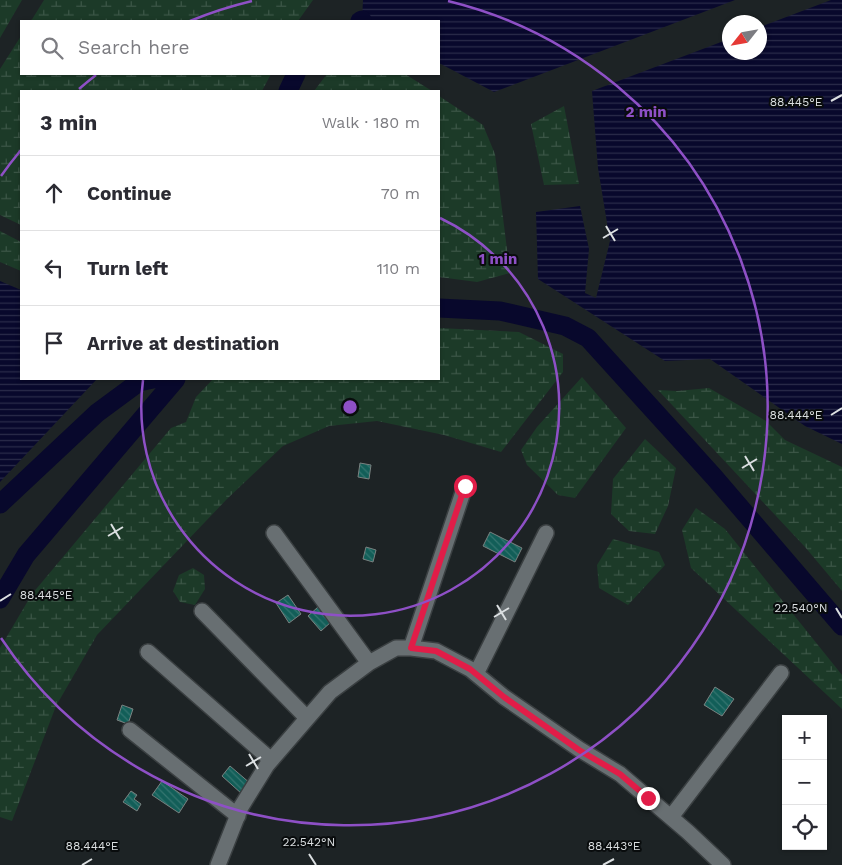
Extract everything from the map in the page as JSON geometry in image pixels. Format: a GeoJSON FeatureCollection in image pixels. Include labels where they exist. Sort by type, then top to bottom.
{"type":"FeatureCollection","features":[{"type":"Feature","properties":{"kind":"street"},"geometry":{"type":"LineString","coordinates":[[411,648],[465,486]]}},
{"type":"Feature","properties":{"kind":"street"},"geometry":{"type":"LineString","coordinates":[[274,533],[369,662]]}},
{"type":"Feature","properties":{"kind":"street"},"geometry":{"type":"LineString","coordinates":[[476,674],[546,533]]}},
{"type":"Feature","properties":{"kind":"street"},"geometry":{"type":"LineString","coordinates":[[202,611],[307,718]]}},
{"type":"Feature","properties":{"kind":"street"},"geometry":{"type":"LineString","coordinates":[[218,865],[241,807],[271,760],[330,692],[369,662],[396,648],[411,648],[436,651],[470,669],[504,697],[579,750],[620,774],[672,817],[723,865]]}},
{"type":"Feature","properties":{"kind":"street"},"geometry":{"type":"LineString","coordinates":[[148,652],[271,760]]}},
{"type":"Feature","properties":{"kind":"street"},"geometry":{"type":"LineString","coordinates":[[672,817],[781,673]]}},
{"type":"Feature","properties":{"kind":"street"},"geometry":{"type":"LineString","coordinates":[[130,730],[238,816]]}},
{"type":"Feature","properties":{"kind":"green space"},"geometry":{"type":"Polygon","coordinates":[[[0,0],[22,0],[0,38],[0,0]]]}},
{"type":"Feature","properties":{"kind":"green space"},"geometry":{"type":"Polygon","coordinates":[[[44,0],[313,0],[299,20],[32,20],[44,0]]]}},
{"type":"Feature","properties":{"kind":"green space"},"geometry":{"type":"Polygon","coordinates":[[[20,38],[20,75],[270,75],[263,90],[20,90],[20,225],[0,215],[0,69],[20,38]]]}},
{"type":"Feature","properties":{"kind":"green space"},"geometry":{"type":"Polygon","coordinates":[[[326,75],[407,75],[430,90],[315,90],[326,75]]]}},
{"type":"Feature","properties":{"kind":"green space"},"geometry":{"type":"Polygon","coordinates":[[[440,97],[483,125],[495,154],[510,273],[477,282],[440,277],[440,97]]]}},
{"type":"Feature","properties":{"kind":"green space"},"geometry":{"type":"Polygon","coordinates":[[[564,106],[579,184],[544,185],[531,124],[564,106]]]}},
{"type":"Feature","properties":{"kind":"green space"},"geometry":{"type":"Polygon","coordinates":[[[0,231],[20,241],[20,271],[0,262],[0,231]]]}},
{"type":"Feature","properties":{"kind":"green space"},"geometry":{"type":"Polygon","coordinates":[[[440,328],[519,332],[563,354],[563,372],[501,452],[444,435],[377,421],[329,426],[283,446],[227,499],[97,635],[56,706],[12,821],[0,817],[0,648],[32,594],[171,428],[186,422],[196,397],[212,380],[440,380],[440,328]]]}},
{"type":"Feature","properties":{"kind":"green space"},"geometry":{"type":"Polygon","coordinates":[[[582,377],[626,428],[575,498],[558,495],[527,465],[521,450],[537,427],[582,377]]]}},
{"type":"Feature","properties":{"kind":"green space"},"geometry":{"type":"Polygon","coordinates":[[[709,388],[766,421],[785,440],[842,467],[842,591],[805,547],[658,390],[677,391],[709,388]]]}},
{"type":"Feature","properties":{"kind":"green space"},"geometry":{"type":"Polygon","coordinates":[[[645,439],[676,468],[668,506],[655,534],[629,531],[611,514],[613,479],[645,439]]]}},
{"type":"Feature","properties":{"kind":"green space"},"geometry":{"type":"Polygon","coordinates":[[[696,508],[725,529],[842,675],[842,709],[691,568],[682,530],[696,508]]]}},
{"type":"Feature","properties":{"kind":"green space"},"geometry":{"type":"Polygon","coordinates":[[[613,539],[659,552],[665,565],[628,605],[599,588],[597,565],[613,539]]]}},
{"type":"Feature","properties":{"kind":"green space"},"geometry":{"type":"Polygon","coordinates":[[[193,568],[204,575],[205,589],[195,605],[180,602],[173,591],[179,575],[193,568]]]}},
{"type":"Feature","properties":{"kind":"shaded area"},"geometry":{"type":"Polygon","coordinates":[[[363,0],[735,0],[494,92],[440,64],[440,20],[362,20],[363,0]]]}},
{"type":"Feature","properties":{"kind":"shaded area"},"geometry":{"type":"Polygon","coordinates":[[[831,0],[842,0],[842,444],[805,426],[710,359],[665,361],[538,279],[536,212],[580,206],[589,249],[585,293],[596,298],[610,241],[598,168],[592,91],[722,42],[722,60],[767,60],[767,24],[831,0]]]}},
{"type":"Feature","properties":{"kind":"shaded area"},"geometry":{"type":"Polygon","coordinates":[[[0,281],[20,290],[20,380],[96,380],[0,482],[0,281]]]}},
{"type":"Feature","properties":{"kind":"building"},"geometry":{"type":"Polygon","coordinates":[[[360,463],[371,465],[369,479],[358,477],[360,463]]]}},
{"type":"Feature","properties":{"kind":"building"},"geometry":{"type":"Polygon","coordinates":[[[490,532],[522,548],[515,562],[483,546],[490,532]]]}},
{"type":"Feature","properties":{"kind":"building"},"geometry":{"type":"Polygon","coordinates":[[[366,547],[376,550],[373,562],[363,559],[366,547]]]}},
{"type":"Feature","properties":{"kind":"building"},"geometry":{"type":"Polygon","coordinates":[[[288,595],[301,614],[289,623],[276,603],[288,595]]]}},
{"type":"Feature","properties":{"kind":"building"},"geometry":{"type":"Polygon","coordinates":[[[318,607],[331,622],[321,631],[308,616],[318,607]]]}},
{"type":"Feature","properties":{"kind":"building"},"geometry":{"type":"Polygon","coordinates":[[[715,687],[734,699],[722,716],[704,705],[715,687]]]}},
{"type":"Feature","properties":{"kind":"building"},"geometry":{"type":"Polygon","coordinates":[[[122,705],[133,709],[128,724],[117,720],[122,705]]]}},
{"type":"Feature","properties":{"kind":"building"},"geometry":{"type":"Polygon","coordinates":[[[230,766],[251,784],[242,794],[222,776],[230,766]]]}},
{"type":"Feature","properties":{"kind":"building"},"geometry":{"type":"Polygon","coordinates":[[[162,781],[188,799],[179,813],[152,795],[162,781]]]}},
{"type":"Feature","properties":{"kind":"building"},"geometry":{"type":"Polygon","coordinates":[[[131,791],[137,795],[134,799],[141,804],[137,811],[123,802],[131,791]]]}},
{"type":"Feature","properties":{"kind":"waterway"},"geometry":{"type":"LineString","coordinates":[[288,90],[296,75]]}},
{"type":"Feature","properties":{"kind":"waterway"},"geometry":{"type":"LineString","coordinates":[[440,308],[500,311],[565,326],[588,338],[714,477],[842,626]]}},
{"type":"Feature","properties":{"kind":"waterway"},"geometry":{"type":"LineString","coordinates":[[0,504],[97,413],[139,382],[148,380]]}},
{"type":"Feature","properties":{"kind":"waterway"},"geometry":{"type":"LineString","coordinates":[[0,599],[26,555],[175,380]]}},
{"type":"Feature","properties":{"kind":"route"},"geometry":{"type":"LineString","coordinates":[[465,486],[411,648],[436,651],[470,669],[504,697],[579,750],[620,774],[648,798]]}}]}
